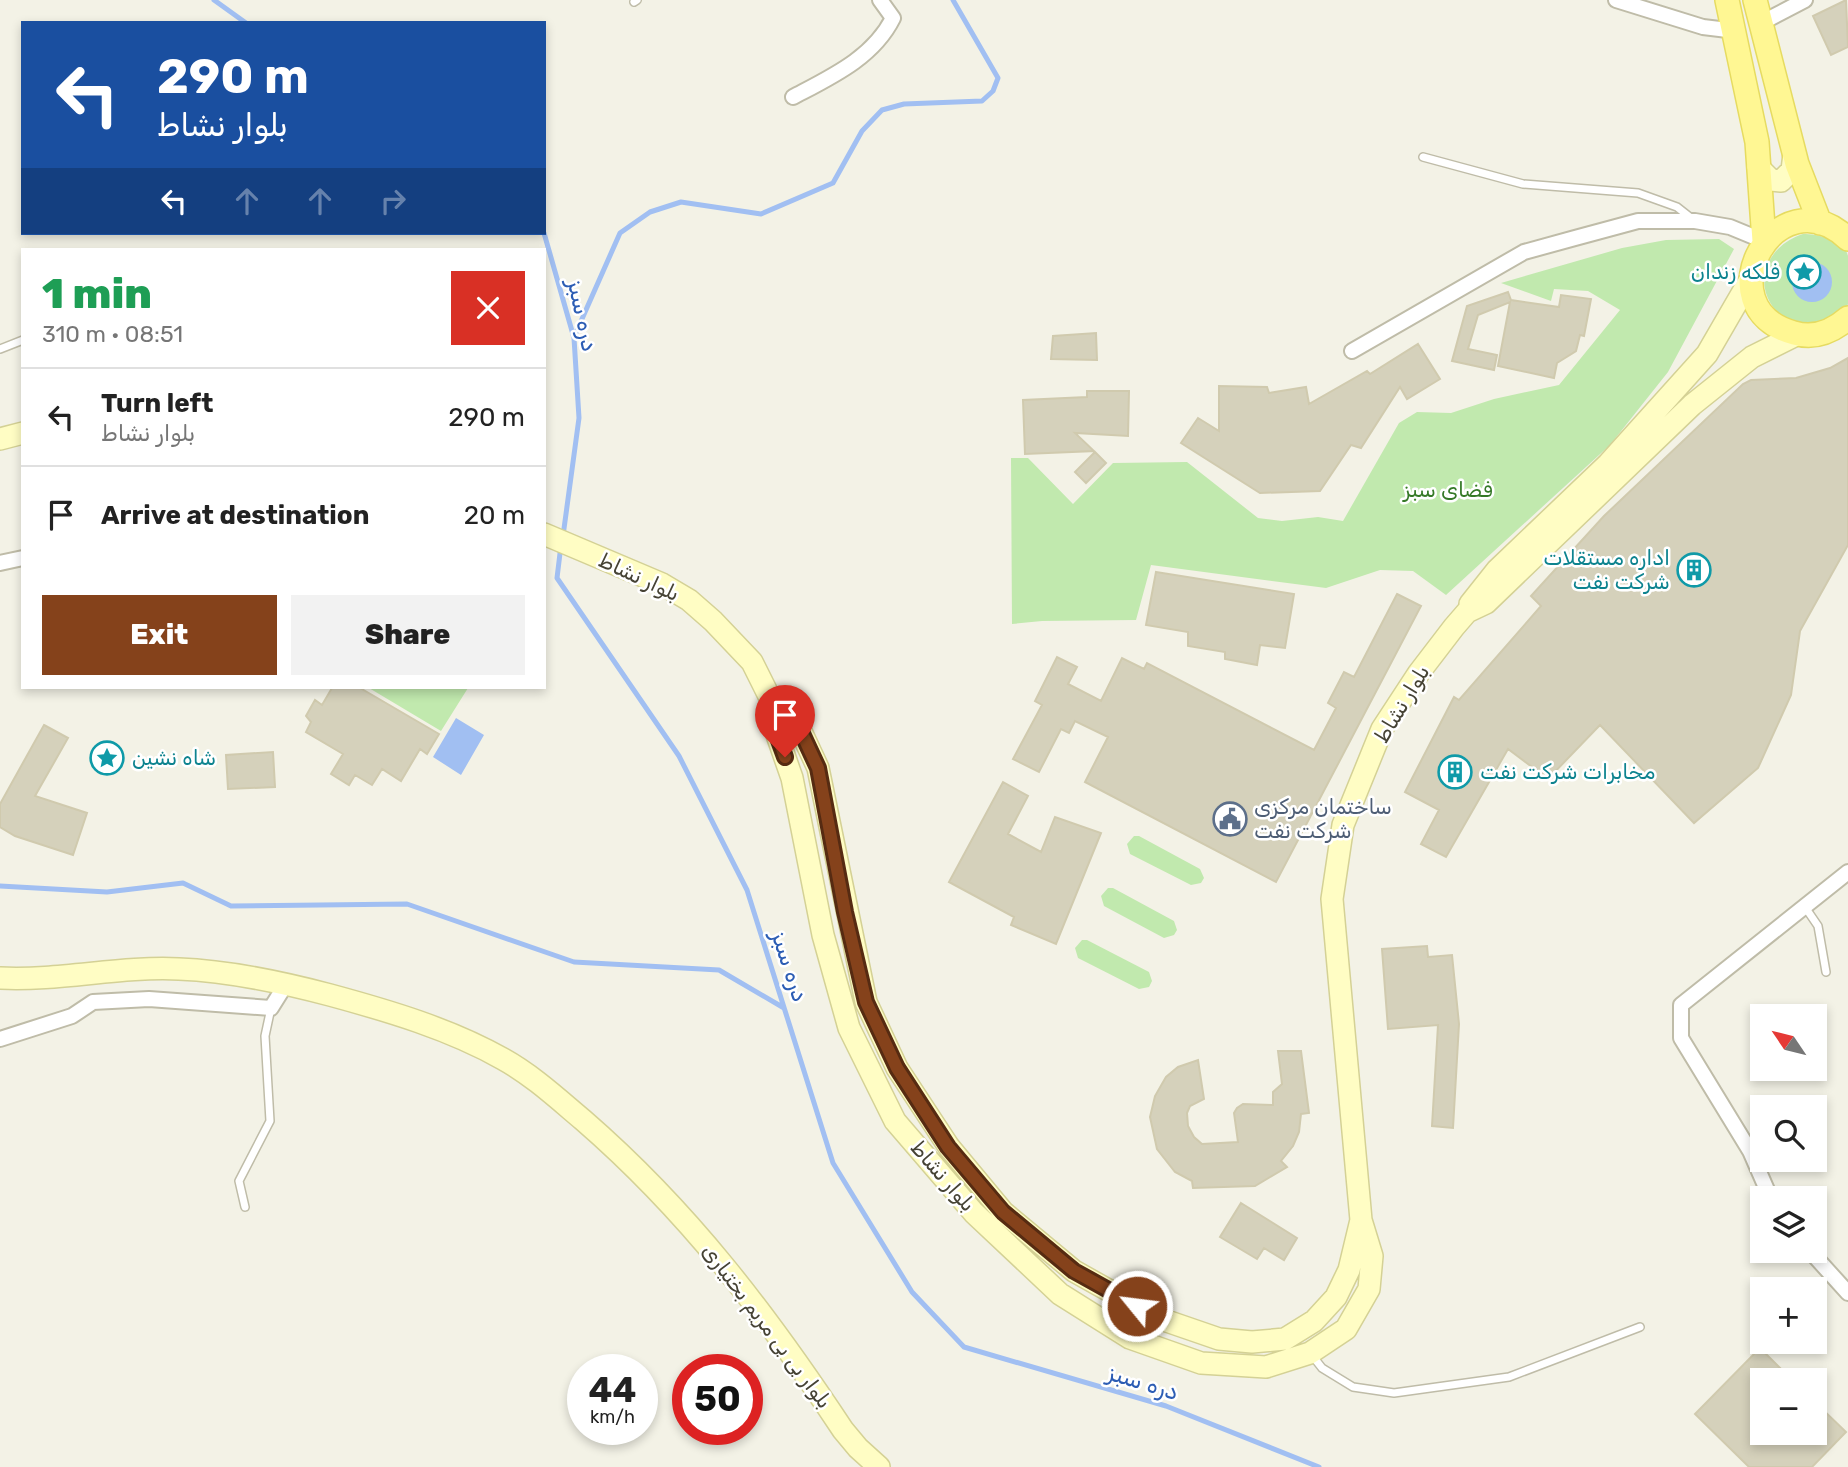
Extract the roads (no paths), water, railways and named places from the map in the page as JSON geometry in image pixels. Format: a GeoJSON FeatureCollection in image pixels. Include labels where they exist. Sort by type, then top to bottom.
{"type":"FeatureCollection","features":[{"type":"Feature","properties":{"kind":"main road"},"geometry":{"type":"LineString","coordinates":[[1727,0],[1736,32],[1757,142],[1764,241],[1753,265],[1751,278],[1756,303],[1770,322],[1783,330],[1798,334],[1816,335],[1829,331],[1848,318]]}},
{"type":"Feature","properties":{"kind":"main road"},"geometry":{"type":"LineString","coordinates":[[1755,0],[1794,154],[1820,223]]}},
{"type":"Feature","properties":{"kind":"main road"},"geometry":{"type":"LineString","coordinates":[[1758,167],[1771,180],[1780,181],[1792,170],[1794,154]]}},
{"type":"Feature","properties":{"kind":"main road"},"geometry":{"type":"LineString","coordinates":[[1764,241],[1790,225],[1820,223],[1846,234]]}},
{"type":"Feature","properties":{"kind":"main road","name":"بلوار نشاط"},"geometry":{"type":"LineString","coordinates":[[1468,612],[1471,599],[1497,570],[1608,464],[1707,354],[1751,278]]}},
{"type":"Feature","properties":{"kind":"main road","name":"بلوار نشاط"},"geometry":{"type":"LineString","coordinates":[[546,535],[662,584],[689,600],[752,662],[772,702],[777,735],[792,778],[823,936],[849,1028],[895,1121],[974,1213],[1060,1294],[1130,1338],[1201,1363],[1266,1367],[1310,1353],[1346,1329],[1368,1289],[1372,1256],[1361,1220],[1332,899],[1343,825],[1382,729],[1418,674],[1468,612],[1486,603],[1692,405],[1752,357],[1798,334]]}},
{"type":"Feature","properties":{"kind":"main road"},"geometry":{"type":"LineString","coordinates":[[0,425],[21,420]]}},
{"type":"Feature","properties":{"kind":"main road"},"geometry":{"type":"LineString","coordinates":[[0,439],[21,434]]}},
{"type":"Feature","properties":{"kind":"main road","name":"بلوار نشاط"},"geometry":{"type":"LineString","coordinates":[[772,702],[798,725],[818,768],[845,912],[866,1002],[897,1068],[948,1147],[1003,1212],[1074,1271],[1158,1318],[1219,1339],[1252,1342],[1285,1339],[1314,1321],[1336,1297],[1349,1270],[1361,1220]]}},
{"type":"Feature","properties":{"kind":"main road","name":"بلوار بی بی مریم بختیاری"},"geometry":{"type":"LineString","coordinates":[[0,978],[178,969],[286,984],[387,1010],[479,1046],[505,1060],[554,1096],[645,1177],[748,1294],[844,1430],[864,1454],[880,1467]]}},
{"type":"Feature","properties":{"kind":"street"},"geometry":{"type":"LineString","coordinates":[[793,97],[857,61],[884,37],[893,18],[880,0]]}},
{"type":"Feature","properties":{"kind":"street"},"geometry":{"type":"LineString","coordinates":[[1616,0],[1703,27],[1736,32]]}},
{"type":"Feature","properties":{"kind":"street"},"geometry":{"type":"LineString","coordinates":[[1760,23],[1805,0]]}},
{"type":"Feature","properties":{"kind":"street"},"geometry":{"type":"LineString","coordinates":[[1352,351],[1524,252],[1638,222],[1695,221],[1730,227],[1764,241]]}},
{"type":"Feature","properties":{"kind":"street"},"geometry":{"type":"LineString","coordinates":[[0,563],[21,558]]}},
{"type":"Feature","properties":{"kind":"street"},"geometry":{"type":"LineString","coordinates":[[1765,1186],[1750,1151],[1681,1038],[1681,1004],[1848,872]]}},
{"type":"Feature","properties":{"kind":"street"},"geometry":{"type":"LineString","coordinates":[[0,1039],[72,1016],[93,1002],[149,999],[271,1008],[286,984]]}},
{"type":"Feature","properties":{"kind":"street"},"geometry":{"type":"LineString","coordinates":[[1821,1263],[1848,1293]]}},
{"type":"Feature","properties":{"kind":"lane"},"geometry":{"type":"LineString","coordinates":[[1423,157],[1523,184],[1638,193],[1677,207],[1695,221]]}},
{"type":"Feature","properties":{"kind":"lane"},"geometry":{"type":"LineString","coordinates":[[0,349],[21,341]]}},
{"type":"Feature","properties":{"kind":"lane"},"geometry":{"type":"LineString","coordinates":[[1805,906],[1818,926],[1826,972]]}},
{"type":"Feature","properties":{"kind":"lane"},"geometry":{"type":"LineString","coordinates":[[245,1207],[239,1181],[270,1121],[265,1036],[271,1008]]}},
{"type":"Feature","properties":{"kind":"lane"},"geometry":{"type":"LineString","coordinates":[[1310,1353],[1322,1368],[1353,1387],[1394,1394],[1509,1377],[1640,1327]]}},
{"type":"Feature","properties":{"kind":"water"},"geometry":{"type":"Polygon","coordinates":[[[1812,262],[1820,263],[1826,268],[1831,274],[1831,290],[1826,296],[1820,301],[1812,302],[1804,301],[1798,296],[1793,290],[1792,282],[1793,274],[1798,268],[1804,263],[1812,262]]]}},
{"type":"Feature","properties":{"kind":"water"},"geometry":{"type":"Polygon","coordinates":[[[456,718],[484,735],[461,775],[433,757],[456,718]]]}},
{"type":"Feature","properties":{"kind":"waterway","name":"دره سبز"},"geometry":{"type":"LineString","coordinates":[[214,0],[243,21]]}},
{"type":"Feature","properties":{"kind":"waterway"},"geometry":{"type":"LineString","coordinates":[[574,337],[620,233],[650,212],[681,202],[761,214],[833,183],[862,131],[882,110],[904,104],[982,101],[993,91],[998,78],[953,0]]}},
{"type":"Feature","properties":{"kind":"waterway","name":"دره سبز"},"geometry":{"type":"LineString","coordinates":[[545,235],[574,338],[579,418],[563,536]]}},
{"type":"Feature","properties":{"kind":"waterway","name":"دره سبز"},"geometry":{"type":"LineString","coordinates":[[561,545],[557,578],[679,756],[747,890],[833,1163],[912,1292],[964,1347],[1166,1406],[1319,1467]]}},
{"type":"Feature","properties":{"kind":"waterway"},"geometry":{"type":"LineString","coordinates":[[0,886],[107,892],[183,883],[231,906],[407,904],[574,962],[719,970],[784,1008]]}},
{"type":"Feature","properties":{"kind":"place","name":"فلکه زندان"},"geometry":{"type":"Point","coordinates":[1804,272]}},
{"type":"Feature","properties":{"kind":"place","name":"اداره مستقلات شرکت نفت"},"geometry":{"type":"Point","coordinates":[1694,570]}},
{"type":"Feature","properties":{"kind":"place","name":"شاه نشین"},"geometry":{"type":"Point","coordinates":[107,758]}},
{"type":"Feature","properties":{"kind":"place","name":"مخابرات شرکت نفت"},"geometry":{"type":"Point","coordinates":[1455,772]}},
{"type":"Feature","properties":{"kind":"place","name":"ساختمان مرکزی شرکت نفت"},"geometry":{"type":"Point","coordinates":[1230,819]}},
{"type":"Feature","properties":{"kind":"park label","name":"فضای سبز"},"geometry":{"type":"Point","coordinates":[1448,490]}}]}
